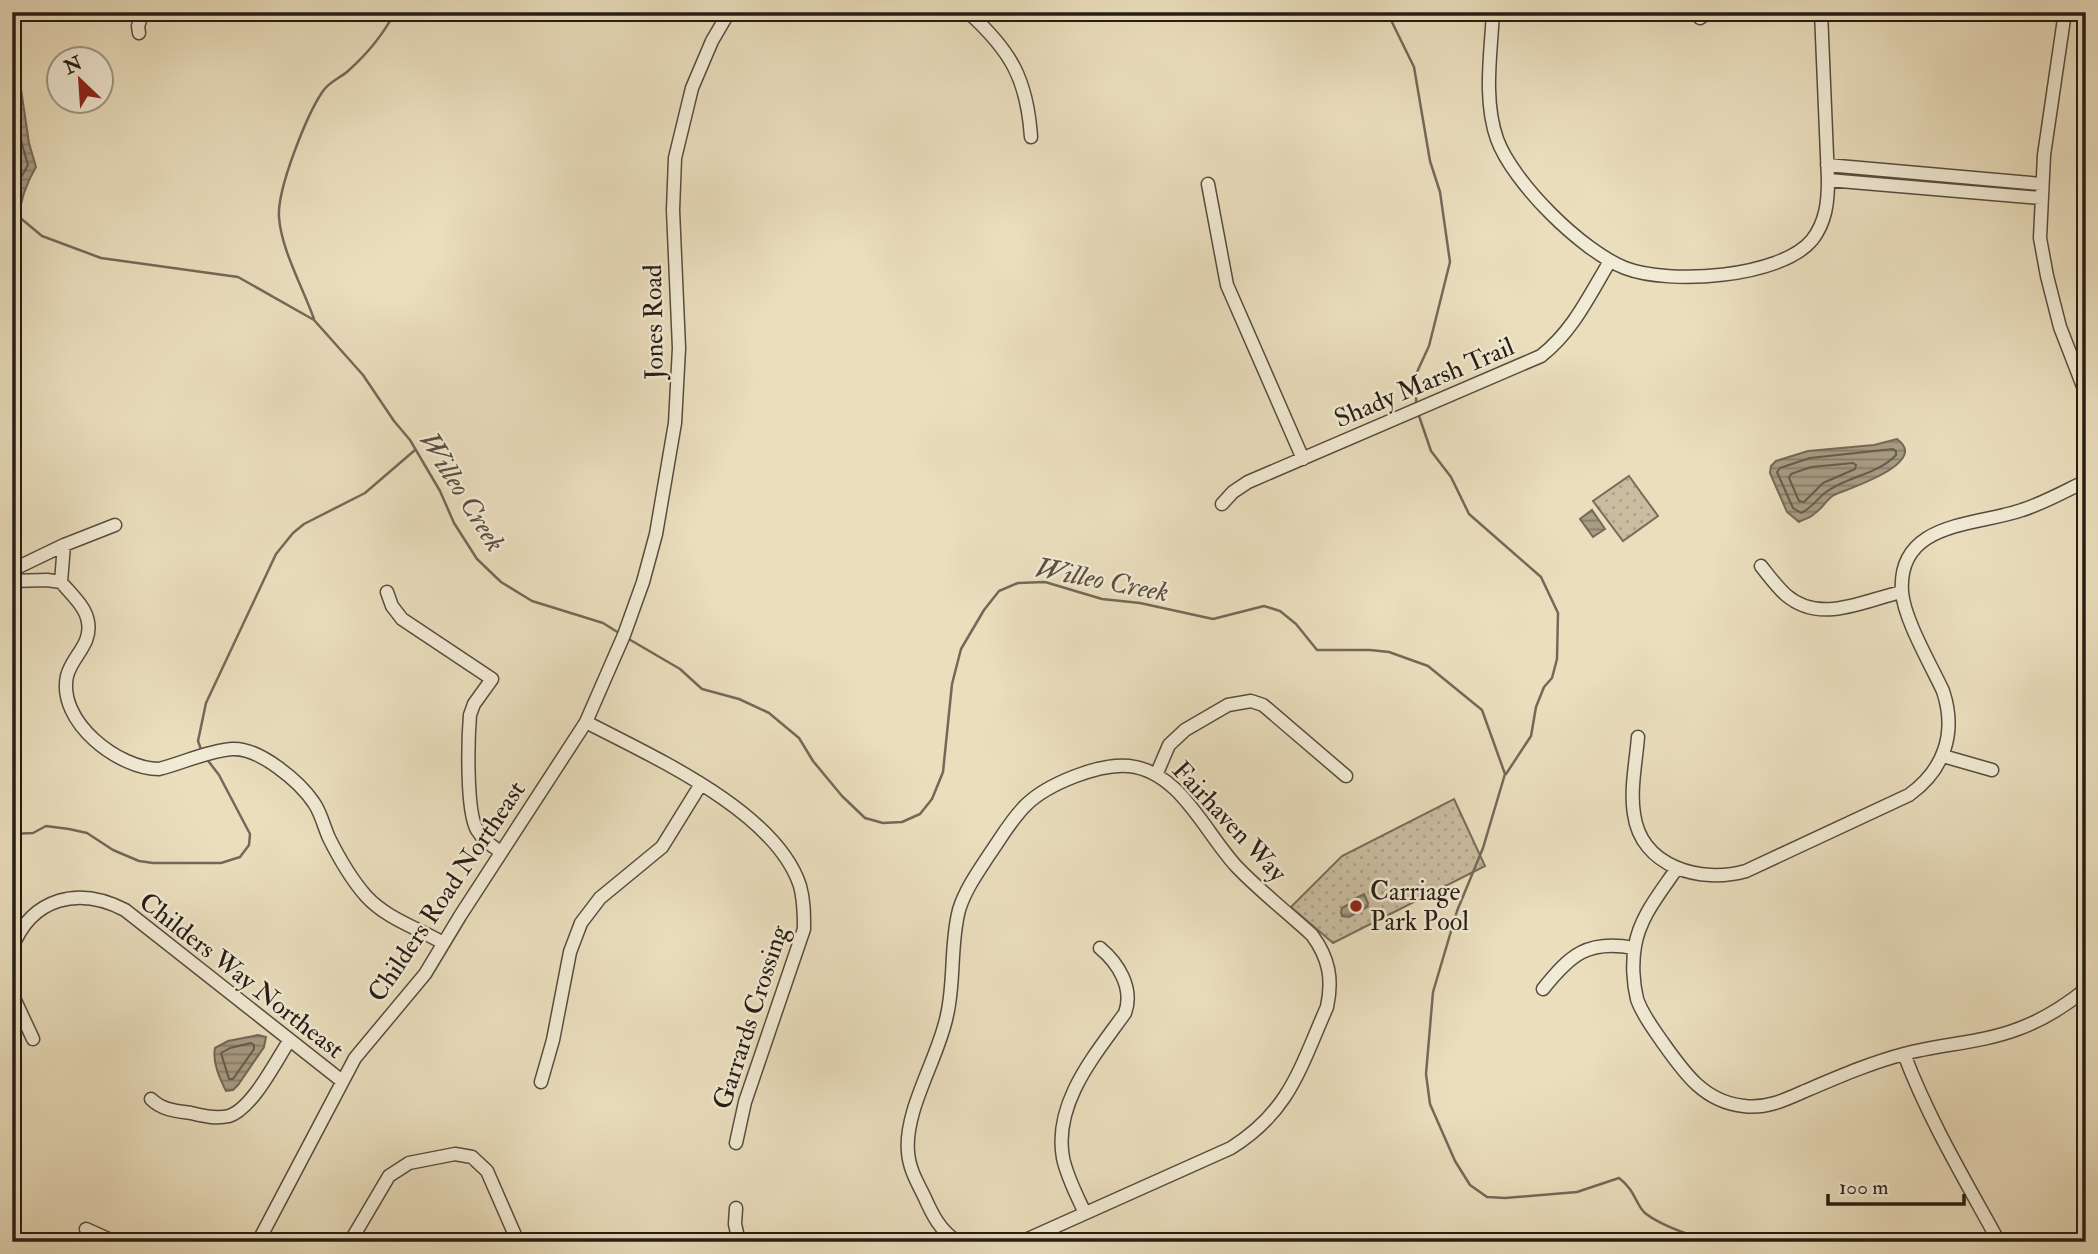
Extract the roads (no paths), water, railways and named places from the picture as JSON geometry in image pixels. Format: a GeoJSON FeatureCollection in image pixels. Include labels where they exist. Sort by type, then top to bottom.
{"type":"FeatureCollection","features":[{"type":"Feature","properties":{"kind":"street"},"geometry":{"type":"LineString","coordinates":[[139,33],[138,26],[143,12]]}},
{"type":"Feature","properties":{"kind":"street","name":"Jones Road"},"geometry":{"type":"LineString","coordinates":[[624,635],[658,522],[676,414],[679,348],[673,210],[675,158],[692,88],[712,41],[729,12]]}},
{"type":"Feature","properties":{"kind":"street"},"geometry":{"type":"LineString","coordinates":[[968,12],[1002,45],[1014,65],[1023,89],[1031,137]]}},
{"type":"Feature","properties":{"kind":"street"},"geometry":{"type":"LineString","coordinates":[[1493,12],[1489,98],[1498,141],[1509,163],[1524,184],[1577,238],[1610,261],[1644,274],[1681,278],[1781,262],[1803,249],[1819,229],[1828,205],[1821,12]]}},
{"type":"Feature","properties":{"kind":"street"},"geometry":{"type":"LineString","coordinates":[[2065,12],[2041,184],[2040,238],[2060,327],[2082,373],[2086,394]]}},
{"type":"Feature","properties":{"kind":"street"},"geometry":{"type":"LineString","coordinates":[[1828,165],[2041,184]]}},
{"type":"Feature","properties":{"kind":"street"},"geometry":{"type":"LineString","coordinates":[[1828,180],[2041,198]]}},
{"type":"Feature","properties":{"kind":"street"},"geometry":{"type":"LineString","coordinates":[[1208,184],[1227,285],[1303,459]]}},
{"type":"Feature","properties":{"kind":"street","name":"Shady Marsh Trail"},"geometry":{"type":"LineString","coordinates":[[1222,504],[1248,482],[1541,356],[1571,328],[1610,261]]}},
{"type":"Feature","properties":{"kind":"street"},"geometry":{"type":"LineString","coordinates":[[1639,737],[1633,802],[1636,824],[1642,839],[1651,851],[1677,868],[1694,874],[1712,877],[1746,871],[1909,795],[1930,778],[1943,756],[1949,729],[1947,704],[1907,611],[1902,592],[1903,575],[1909,558],[1934,532],[2024,510],[2086,481]]}},
{"type":"Feature","properties":{"kind":"street"},"geometry":{"type":"LineString","coordinates":[[12,570],[115,525]]}},
{"type":"Feature","properties":{"kind":"street"},"geometry":{"type":"LineString","coordinates":[[61,582],[64,545]]}},
{"type":"Feature","properties":{"kind":"street"},"geometry":{"type":"LineString","coordinates":[[1761,566],[1788,597],[1800,605],[1815,609],[1839,609],[1902,592]]}},
{"type":"Feature","properties":{"kind":"street"},"geometry":{"type":"LineString","coordinates":[[12,581],[61,582],[85,611],[89,631],[85,647],[67,676],[69,697],[81,727],[92,740],[137,766],[159,769],[232,749],[249,752],[278,768],[300,786],[316,807],[340,860],[367,897],[385,912],[443,943]]}},
{"type":"Feature","properties":{"kind":"street"},"geometry":{"type":"LineString","coordinates":[[387,592],[392,606],[402,620],[492,679],[474,704],[470,715],[471,808],[477,830],[486,842],[501,852]]}},
{"type":"Feature","properties":{"kind":"street","name":"Childers Road Northeast"},"geometry":{"type":"LineString","coordinates":[[258,1242],[342,1081],[362,1049],[415,988],[586,722],[624,635]]}},
{"type":"Feature","properties":{"kind":"street"},"geometry":{"type":"LineString","coordinates":[[1157,773],[1169,745],[1176,737],[1228,705],[1251,701],[1263,705],[1346,776]]}},
{"type":"Feature","properties":{"kind":"street","name":"Garrards Crossing"},"geometry":{"type":"LineString","coordinates":[[586,722],[736,806],[780,851],[800,885],[804,929],[745,1102],[736,1143]]}},
{"type":"Feature","properties":{"kind":"street"},"geometry":{"type":"LineString","coordinates":[[1943,756],[1992,770]]}},
{"type":"Feature","properties":{"kind":"street","name":"Fairhaven Way"},"geometry":{"type":"LineString","coordinates":[[958,1242],[943,1230],[933,1217],[913,1173],[907,1141],[913,1115],[947,1017],[956,924],[966,893],[1016,815],[1029,802],[1100,767],[1130,766],[1157,773],[1176,789],[1217,845],[1240,870],[1312,935],[1326,957],[1331,980],[1327,1007],[1289,1091],[1260,1128],[1231,1147],[1021,1242]]}},
{"type":"Feature","properties":{"kind":"street"},"geometry":{"type":"LineString","coordinates":[[541,1082],[553,1040],[570,952],[581,923],[600,898],[662,848],[701,784]]}},
{"type":"Feature","properties":{"kind":"street"},"geometry":{"type":"LineString","coordinates":[[1677,868],[1645,915],[1634,948],[1635,990],[1643,1013],[1688,1078],[1704,1092],[1721,1101],[1747,1107],[1773,1104],[1851,1071],[1904,1054],[2015,1030],[2036,1022],[2086,989]]}},
{"type":"Feature","properties":{"kind":"street","name":"Childers Way Northeast"},"geometry":{"type":"LineString","coordinates":[[12,948],[22,927],[45,906],[70,898],[99,899],[125,910],[342,1081]]}},
{"type":"Feature","properties":{"kind":"street"},"geometry":{"type":"LineString","coordinates":[[1543,989],[1563,964],[1584,951],[1618,945],[1634,948]]}},
{"type":"Feature","properties":{"kind":"street"},"geometry":{"type":"LineString","coordinates":[[1085,1213],[1063,1160],[1062,1124],[1066,1108],[1080,1081],[1125,1013],[1128,1003],[1122,975],[1114,960],[1100,948]]}},
{"type":"Feature","properties":{"kind":"street"},"geometry":{"type":"LineString","coordinates":[[12,994],[33,1039]]}},
{"type":"Feature","properties":{"kind":"street"},"geometry":{"type":"LineString","coordinates":[[151,1098],[158,1106],[215,1118],[237,1113],[247,1104],[289,1041]]}},
{"type":"Feature","properties":{"kind":"street"},"geometry":{"type":"LineString","coordinates":[[1904,1054],[1938,1132],[1999,1242]]}},
{"type":"Feature","properties":{"kind":"street"},"geometry":{"type":"LineString","coordinates":[[350,1242],[389,1176],[409,1163],[455,1154],[472,1157],[487,1171],[518,1242]]}},
{"type":"Feature","properties":{"kind":"street"},"geometry":{"type":"LineString","coordinates":[[736,1208],[735,1224],[739,1242]]}},
{"type":"Feature","properties":{"kind":"street"},"geometry":{"type":"LineString","coordinates":[[86,1229],[116,1242]]}},
{"type":"Feature","properties":{"kind":"water"},"geometry":{"type":"Polygon","coordinates":[[[12,60],[18,69],[29,143],[36,167],[24,193],[18,222],[12,224],[12,60]]]}},
{"type":"Feature","properties":{"kind":"water"},"geometry":{"type":"Polygon","coordinates":[[[1897,439],[1905,448],[1903,457],[1883,474],[1834,495],[1819,510],[1799,522],[1787,512],[1770,473],[1771,466],[1776,461],[1808,451],[1874,445],[1897,439]]]}},
{"type":"Feature","properties":{"kind":"water"},"geometry":{"type":"Polygon","coordinates":[[[1592,510],[1605,529],[1593,537],[1580,519],[1592,510]]]}},
{"type":"Feature","properties":{"kind":"water","name":"Carriage Park Pool"},"geometry":{"type":"Polygon","coordinates":[[[1364,894],[1367,907],[1349,917],[1342,916],[1342,908],[1364,894]]]}},
{"type":"Feature","properties":{"kind":"water"},"geometry":{"type":"Polygon","coordinates":[[[258,1035],[266,1037],[264,1047],[238,1085],[233,1090],[226,1091],[216,1065],[215,1048],[228,1041],[258,1035]]]}},
{"type":"Feature","properties":{"kind":"waterway"},"geometry":{"type":"LineString","coordinates":[[314,319],[288,255],[281,229],[279,217],[283,189],[316,102],[328,85],[361,58],[380,36],[395,12]]}},
{"type":"Feature","properties":{"kind":"waterway"},"geometry":{"type":"LineString","coordinates":[[1387,12],[1414,67],[1430,161],[1440,192],[1450,262],[1429,346],[1417,372],[1416,406]]}},
{"type":"Feature","properties":{"kind":"waterway","name":"Willeo Creek"},"geometry":{"type":"LineString","coordinates":[[18,216],[42,236],[101,258],[238,277],[314,320],[363,375],[410,440],[440,491],[454,523],[477,559],[501,582],[532,601],[603,623],[619,633]]}},
{"type":"Feature","properties":{"kind":"waterway"},"geometry":{"type":"LineString","coordinates":[[1418,413],[1431,451],[1451,477],[1469,514],[1541,577],[1558,613],[1557,659],[1552,678],[1544,687],[1536,707],[1531,736],[1506,774]]}},
{"type":"Feature","properties":{"kind":"waterway"},"geometry":{"type":"LineString","coordinates":[[202,752],[198,741],[206,703],[276,554],[304,524],[365,493],[415,450]]}},
{"type":"Feature","properties":{"kind":"waterway","name":"Willeo Creek"},"geometry":{"type":"LineString","coordinates":[[627,638],[680,669],[702,689],[739,699],[769,713],[799,738],[813,761],[842,796],[865,818],[883,823],[902,822],[920,814],[932,799],[943,772],[952,684],[961,649],[984,610],[999,591],[1018,583],[1045,582],[1102,599],[1140,603],[1213,619],[1264,606],[1280,611],[1296,624],[1317,650],[1389,652],[1428,666],[1482,710],[1505,774],[1483,848],[1457,911],[1433,992],[1426,1074],[1430,1104],[1455,1161],[1470,1185],[1487,1197],[1577,1192],[1619,1178],[1629,1187],[1642,1210],[1652,1218],[1712,1242]]}},
{"type":"Feature","properties":{"kind":"waterway"},"geometry":{"type":"LineString","coordinates":[[12,834],[33,833],[46,826],[69,829],[87,833],[113,850],[139,861],[153,863],[221,863],[240,857],[249,845],[250,834],[219,775],[206,758]]}},
{"type":"Feature","properties":{"kind":"place","name":"Carriage Park Pool"},"geometry":{"type":"Point","coordinates":[1356,906]}}]}
